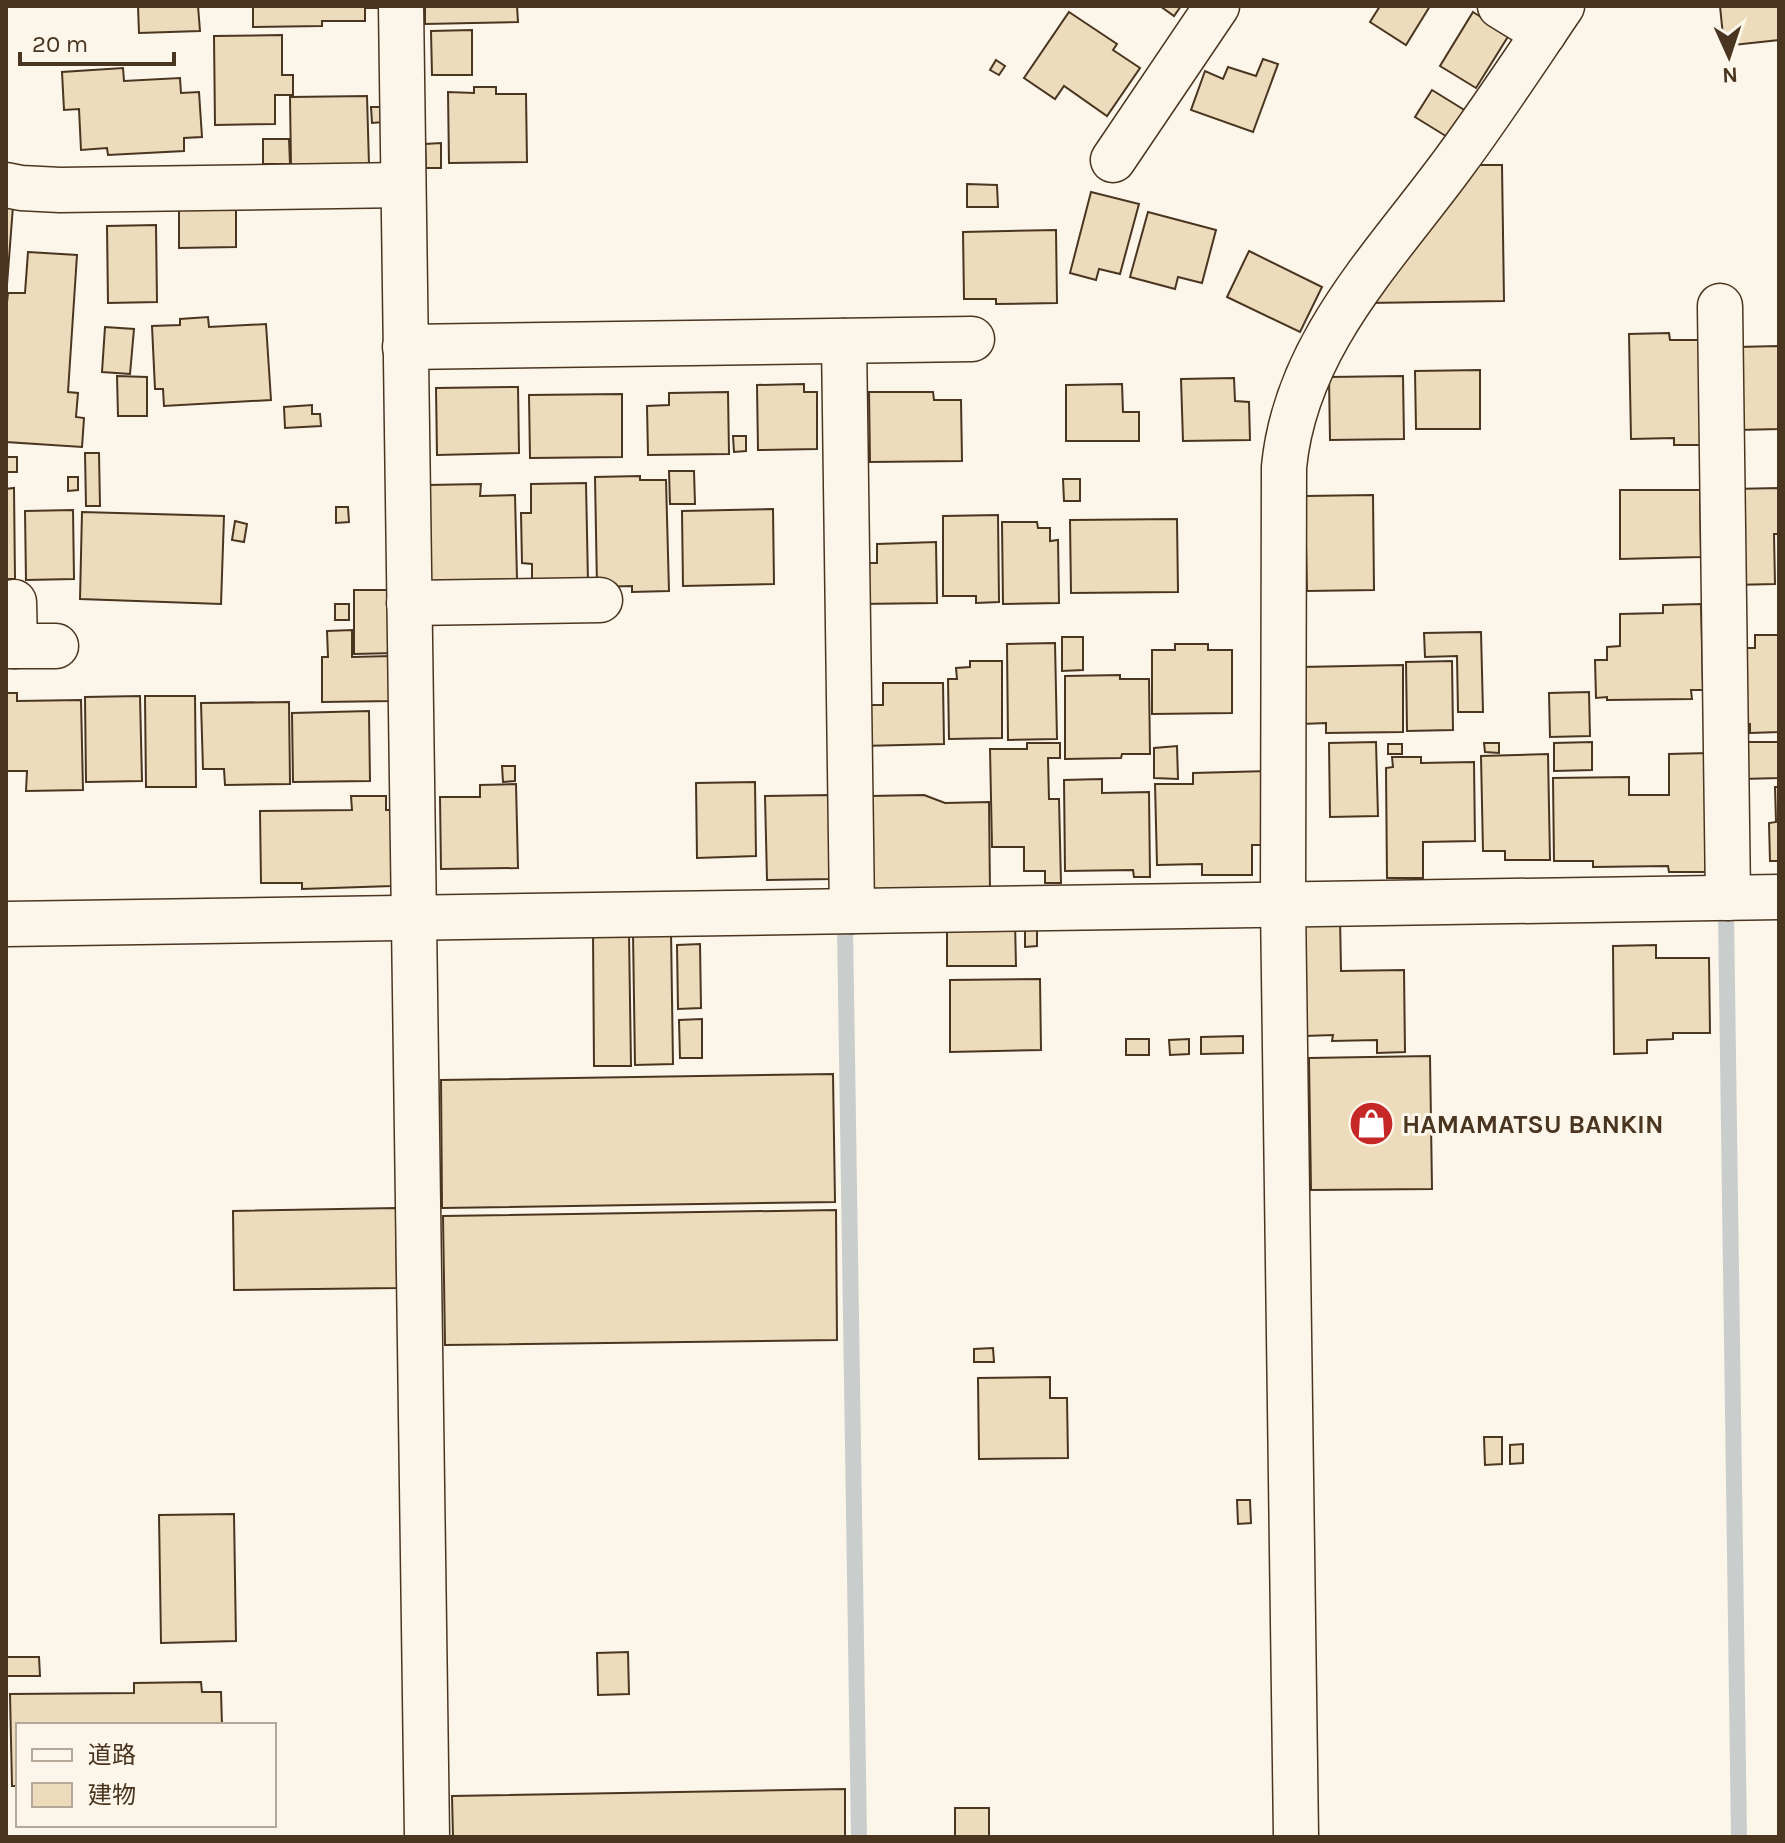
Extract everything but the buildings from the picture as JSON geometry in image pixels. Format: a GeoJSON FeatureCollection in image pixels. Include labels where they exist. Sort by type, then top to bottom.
{"type":"FeatureCollection","features":[{"type":"Feature","properties":{"kind":"street"},"geometry":{"type":"LineString","coordinates":[[401,6],[427,1837]]}},
{"type":"Feature","properties":{"kind":"street"},"geometry":{"type":"LineString","coordinates":[[1113,160],[1217,6]]}},
{"type":"Feature","properties":{"kind":"street"},"geometry":{"type":"LineString","coordinates":[[1296,1837],[1283,904],[1284,483],[1289,428],[1301,390],[1335,321],[1458,157],[1553,20],[1500,6]]}},
{"type":"Feature","properties":{"kind":"street"},"geometry":{"type":"LineString","coordinates":[[6,185],[60,190],[403,185]]}},
{"type":"Feature","properties":{"kind":"street"},"geometry":{"type":"LineString","coordinates":[[1720,306],[1728,898]]}},
{"type":"Feature","properties":{"kind":"street"},"geometry":{"type":"LineString","coordinates":[[405,347],[972,339]]}},
{"type":"Feature","properties":{"kind":"street"},"geometry":{"type":"LineString","coordinates":[[844,341],[852,911]]}},
{"type":"Feature","properties":{"kind":"street"},"geometry":{"type":"LineString","coordinates":[[409,603],[600,600]]}},
{"type":"Feature","properties":{"kind":"street"},"geometry":{"type":"LineString","coordinates":[[14,602],[26,646]]}},
{"type":"Feature","properties":{"kind":"street"},"geometry":{"type":"LineString","coordinates":[[6,924],[1779,897]]}},
{"type":"Feature","properties":{"kind":"waterway"},"geometry":{"type":"LineString","coordinates":[[1726,914],[1739,1837]]}},
{"type":"Feature","properties":{"kind":"waterway"},"geometry":{"type":"LineString","coordinates":[[845,927],[859,1837]]}},
{"type":"Feature","properties":{"kind":"place","name":"HAMAMATSU BANKIN"},"geometry":{"type":"Point","coordinates":[1371,1124]}}]}
